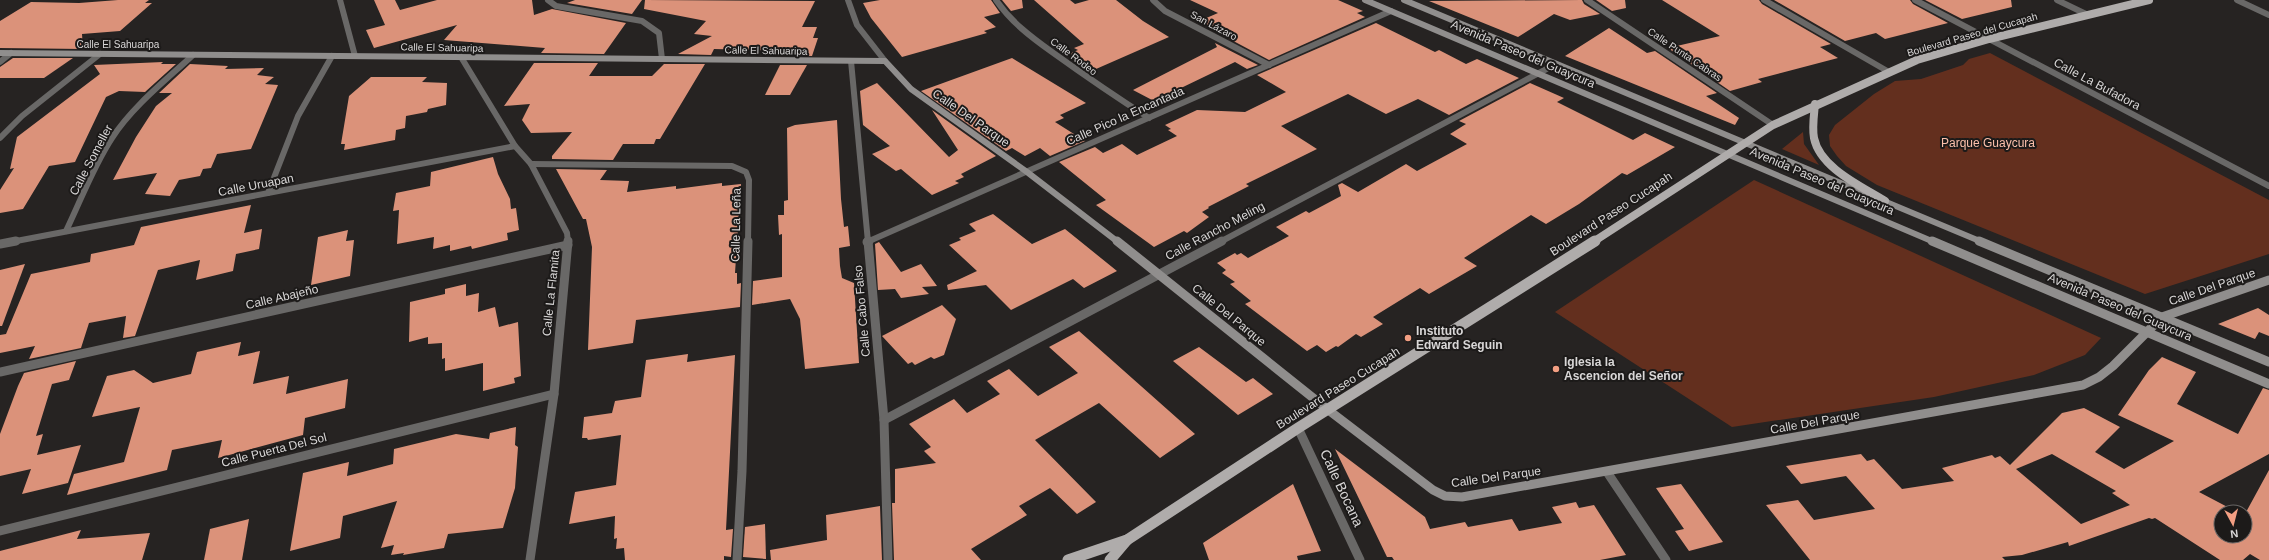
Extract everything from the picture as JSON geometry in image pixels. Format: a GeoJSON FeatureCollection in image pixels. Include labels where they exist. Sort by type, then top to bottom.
{"type":"FeatureCollection","features":[{"type":"Feature","properties":{"kind":"main road","name":"Boulevard Paseo del Cucapah"},"geometry":{"type":"LineString","coordinates":[[1745,143],[1773,125],[1815,104],[1917,60],[1989,39],[2086,14],[2149,0]]}},
{"type":"Feature","properties":{"kind":"main road"},"geometry":{"type":"LineString","coordinates":[[1815,104],[1815,142],[1821,154],[1838,170],[1885,201]]}},
{"type":"Feature","properties":{"kind":"main road","name":"Boulevard Paseo Cucapah"},"geometry":{"type":"LineString","coordinates":[[1127,540],[1327,409],[1564,260],[1745,143]]}},
{"type":"Feature","properties":{"kind":"main road"},"geometry":{"type":"LineString","coordinates":[[1068,560],[1081,554],[1127,540]]}},
{"type":"Feature","properties":{"kind":"main road"},"geometry":{"type":"LineString","coordinates":[[1110,560],[1127,540]]}},
{"type":"Feature","properties":{"kind":"street"},"geometry":{"type":"LineString","coordinates":[[340,0],[355,56]]}},
{"type":"Feature","properties":{"kind":"street"},"geometry":{"type":"LineString","coordinates":[[548,0],[556,6],[642,21],[659,33],[662,59]]}},
{"type":"Feature","properties":{"kind":"street","name":"Calle Del Parque"},"geometry":{"type":"LineString","coordinates":[[848,0],[849,9],[863,33],[884,61],[911,89],[1027,172],[1160,274],[1327,409],[1433,490],[1445,496],[1462,497],[1607,472],[2083,385],[2099,377],[2113,366],[2162,317],[2269,280]]}},
{"type":"Feature","properties":{"kind":"street","name":"Calle Rodeo"},"geometry":{"type":"LineString","coordinates":[[996,0],[1002,10],[1023,30],[1090,81],[1149,118]]}},
{"type":"Feature","properties":{"kind":"street","name":"San Lázaro"},"geometry":{"type":"LineString","coordinates":[[1153,0],[1165,11],[1269,65]]}},
{"type":"Feature","properties":{"kind":"street","name":"Avenida Paseo del Guaycura"},"geometry":{"type":"LineString","coordinates":[[1365,0],[2269,384]]}},
{"type":"Feature","properties":{"kind":"street","name":"Avenida Paseo del Guaycura"},"geometry":{"type":"LineString","coordinates":[[1404,0],[2269,362]]}},
{"type":"Feature","properties":{"kind":"street","name":"Calle Punta Cabras"},"geometry":{"type":"LineString","coordinates":[[1587,0],[1773,125]]}},
{"type":"Feature","properties":{"kind":"street"},"geometry":{"type":"LineString","coordinates":[[1764,0],[1888,72]]}},
{"type":"Feature","properties":{"kind":"street","name":"Calle La Bufadora"},"geometry":{"type":"LineString","coordinates":[[1915,0],[2269,186]]}},
{"type":"Feature","properties":{"kind":"street"},"geometry":{"type":"LineString","coordinates":[[2057,0],[2086,14]]}},
{"type":"Feature","properties":{"kind":"street"},"geometry":{"type":"LineString","coordinates":[[2237,0],[2269,15]]}},
{"type":"Feature","properties":{"kind":"street","name":"Calle Pico la Encantada"},"geometry":{"type":"LineString","coordinates":[[868,242],[1390,11]]}},
{"type":"Feature","properties":{"kind":"street","name":"Calle El Sahuaripa"},"geometry":{"type":"LineString","coordinates":[[0,53],[884,61]]}},
{"type":"Feature","properties":{"kind":"street"},"geometry":{"type":"LineString","coordinates":[[0,62],[12,53]]}},
{"type":"Feature","properties":{"kind":"street"},"geometry":{"type":"LineString","coordinates":[[0,138],[22,116],[100,54]]}},
{"type":"Feature","properties":{"kind":"street","name":"Calle Someller"},"geometry":{"type":"LineString","coordinates":[[66,232],[105,151],[118,129],[138,106],[193,55]]}},
{"type":"Feature","properties":{"kind":"street"},"geometry":{"type":"LineString","coordinates":[[268,193],[298,116],[332,56]]}},
{"type":"Feature","properties":{"kind":"street","name":"Calle La Flamita"},"geometry":{"type":"LineString","coordinates":[[461,57],[515,146],[531,164],[567,233],[568,244],[554,394],[530,560]]}},
{"type":"Feature","properties":{"kind":"street","name":"Calle Cabo Falso"},"geometry":{"type":"LineString","coordinates":[[851,61],[884,420],[888,560]]}},
{"type":"Feature","properties":{"kind":"street","name":"Calle Rancho Meling"},"geometry":{"type":"LineString","coordinates":[[884,420],[1556,64]]}},
{"type":"Feature","properties":{"kind":"street","name":"Calle Uruapan"},"geometry":{"type":"LineString","coordinates":[[0,244],[515,146]]}},
{"type":"Feature","properties":{"kind":"street","name":"Calle La Leña"},"geometry":{"type":"LineString","coordinates":[[531,164],[732,166],[746,172],[749,180],[742,471],[738,560]]}},
{"type":"Feature","properties":{"kind":"street","name":"Calle Abajeño"},"geometry":{"type":"LineString","coordinates":[[0,372],[568,244]]}},
{"type":"Feature","properties":{"kind":"street","name":"Calle Puerta Del Sol"},"geometry":{"type":"LineString","coordinates":[[0,531],[554,394]]}},
{"type":"Feature","properties":{"kind":"street","name":"Calle Bocana"},"geometry":{"type":"LineString","coordinates":[[1298,428],[1360,560]]}},
{"type":"Feature","properties":{"kind":"street"},"geometry":{"type":"LineString","coordinates":[[1607,472],[1666,560]]}},
{"type":"Feature","properties":{"kind":"green space","name":"Parque Guaycura"},"geometry":{"type":"Polygon","coordinates":[[[1990,53],[2269,200],[2269,254],[2145,294],[1877,185],[1846,166],[1830,146],[1829,135],[1835,125],[1874,94],[1895,81],[1921,79],[1963,65],[1969,59],[1990,53]]]}},
{"type":"Feature","properties":{"kind":"green space"},"geometry":{"type":"Polygon","coordinates":[[[1803,132],[1804,144],[1819,165],[1782,149],[1803,132]]]}},
{"type":"Feature","properties":{"kind":"green space"},"geometry":{"type":"Polygon","coordinates":[[[1754,180],[2101,338],[2085,355],[2034,375],[1934,397],[1732,427],[1555,312],[1754,180]]]}},
{"type":"Feature","properties":{"kind":"building"},"geometry":{"type":"Polygon","coordinates":[[[118,0],[149,0],[145,3],[152,3],[120,31],[82,34],[83,49],[0,48],[0,21],[31,2],[79,3],[118,0]]]}},
{"type":"Feature","properties":{"kind":"building"},"geometry":{"type":"Polygon","coordinates":[[[374,0],[395,0],[400,10],[437,0],[532,0],[534,15],[552,9],[626,23],[604,54],[541,53],[545,48],[444,40],[457,25],[374,48],[366,30],[385,25],[374,0]]]}},
{"type":"Feature","properties":{"kind":"building"},"geometry":{"type":"Polygon","coordinates":[[[575,0],[642,0],[632,14],[567,3],[575,0]]]}},
{"type":"Feature","properties":{"kind":"building"},"geometry":{"type":"Polygon","coordinates":[[[645,0],[815,1],[802,27],[817,27],[813,38],[818,38],[812,56],[785,55],[787,51],[714,49],[711,55],[678,54],[712,36],[694,34],[706,21],[644,9],[645,0]]]}},
{"type":"Feature","properties":{"kind":"building"},"geometry":{"type":"Polygon","coordinates":[[[880,0],[991,0],[1000,13],[984,17],[996,27],[984,31],[987,33],[902,57],[871,18],[863,3],[880,0]]]}},
{"type":"Feature","properties":{"kind":"building"},"geometry":{"type":"Polygon","coordinates":[[[1002,0],[1022,0],[1023,8],[1011,11],[1002,0]]]}},
{"type":"Feature","properties":{"kind":"building"},"geometry":{"type":"Polygon","coordinates":[[[1034,0],[1070,0],[1075,4],[1089,0],[1116,0],[1143,21],[1169,37],[1096,69],[1069,54],[1078,50],[1074,48],[1084,44],[1034,0]]]}},
{"type":"Feature","properties":{"kind":"building"},"geometry":{"type":"Polygon","coordinates":[[[1190,0],[1338,0],[1363,11],[1357,13],[1365,17],[1269,60],[1209,28],[1204,19],[1218,13],[1190,0]]]}},
{"type":"Feature","properties":{"kind":"building"},"geometry":{"type":"Polygon","coordinates":[[[1582,0],[1584,4],[1600,14],[1570,20],[1554,14],[1518,37],[1429,1],[1582,0]]]}},
{"type":"Feature","properties":{"kind":"building"},"geometry":{"type":"Polygon","coordinates":[[[1596,0],[1625,0],[1626,8],[1612,11],[1596,0]]]}},
{"type":"Feature","properties":{"kind":"building"},"geometry":{"type":"Polygon","coordinates":[[[1662,0],[1759,0],[1762,4],[1831,44],[1820,47],[1838,58],[1758,79],[1762,82],[1730,91],[1668,48],[1720,36],[1662,0]]]}},
{"type":"Feature","properties":{"kind":"building"},"geometry":{"type":"Polygon","coordinates":[[[1774,0],[1910,0],[1913,4],[1948,23],[1885,39],[1876,33],[1845,41],[1774,0]]]}},
{"type":"Feature","properties":{"kind":"building"},"geometry":{"type":"Polygon","coordinates":[[[1925,0],[2011,0],[2012,7],[1962,19],[1925,0]]]}},
{"type":"Feature","properties":{"kind":"building"},"geometry":{"type":"Polygon","coordinates":[[[1376,23],[1435,52],[1439,50],[1466,64],[1477,59],[1519,78],[1449,115],[1418,99],[1386,114],[1348,94],[1281,126],[1317,149],[1246,184],[1249,186],[1208,207],[1209,208],[1202,212],[1209,217],[1187,233],[1184,231],[1154,247],[1096,205],[1106,200],[1059,162],[1095,147],[1103,153],[1122,144],[1137,155],[1177,136],[1168,130],[1171,129],[1165,125],[1197,110],[1245,112],[1286,92],[1257,75],[1376,23]]]}},
{"type":"Feature","properties":{"kind":"building"},"geometry":{"type":"Polygon","coordinates":[[[1609,28],[1647,53],[1655,51],[1717,93],[1706,96],[1739,118],[1735,125],[1565,56],[1609,28]]]}},
{"type":"Feature","properties":{"kind":"building"},"geometry":{"type":"Polygon","coordinates":[[[1215,43],[1258,65],[1247,69],[1235,62],[1154,101],[1133,90],[1217,47],[1215,43]]]}},
{"type":"Feature","properties":{"kind":"building"},"geometry":{"type":"Polygon","coordinates":[[[13,58],[73,58],[44,78],[0,78],[0,67],[13,58]]]}},
{"type":"Feature","properties":{"kind":"building"},"geometry":{"type":"Polygon","coordinates":[[[1012,58],[1086,103],[1060,115],[1064,118],[1055,122],[1085,141],[1050,156],[1040,148],[1025,156],[1012,148],[1006,151],[921,91],[1012,58]]]}},
{"type":"Feature","properties":{"kind":"building"},"geometry":{"type":"Polygon","coordinates":[[[163,62],[161,64],[176,64],[145,92],[119,91],[106,97],[75,162],[49,166],[23,209],[0,213],[0,190],[14,168],[10,169],[17,137],[100,74],[94,65],[163,62]]]}},
{"type":"Feature","properties":{"kind":"building"},"geometry":{"type":"Polygon","coordinates":[[[534,63],[598,63],[589,76],[652,76],[664,64],[705,64],[660,139],[656,139],[654,144],[623,144],[613,160],[552,159],[552,156],[572,132],[531,133],[522,120],[530,104],[504,106],[534,63]]]}},
{"type":"Feature","properties":{"kind":"building"},"geometry":{"type":"Polygon","coordinates":[[[190,64],[228,66],[225,69],[264,68],[257,75],[274,77],[265,84],[278,85],[251,149],[217,154],[211,168],[203,169],[200,176],[179,180],[170,196],[145,194],[157,173],[113,180],[136,137],[156,106],[172,93],[159,93],[190,64]]]}},
{"type":"Feature","properties":{"kind":"building"},"geometry":{"type":"Polygon","coordinates":[[[780,65],[807,65],[790,95],[765,95],[780,65]]]}},
{"type":"Feature","properties":{"kind":"building"},"geometry":{"type":"Polygon","coordinates":[[[371,77],[427,77],[422,82],[447,83],[446,105],[428,109],[427,112],[406,116],[405,128],[396,130],[395,140],[344,150],[345,144],[341,144],[349,96],[371,77]]]}},
{"type":"Feature","properties":{"kind":"building"},"geometry":{"type":"Polygon","coordinates":[[[877,83],[949,157],[958,150],[932,110],[996,156],[961,174],[964,177],[955,181],[959,183],[932,195],[901,169],[896,171],[872,154],[890,146],[863,125],[860,91],[877,83]]]}},
{"type":"Feature","properties":{"kind":"building"},"geometry":{"type":"Polygon","coordinates":[[[1530,83],[1564,98],[1557,102],[1633,140],[1645,133],[1675,147],[1627,175],[1622,173],[1579,204],[1546,224],[1531,215],[1464,258],[1477,266],[1429,294],[1420,288],[1373,317],[1383,324],[1361,337],[1356,334],[1338,347],[1336,346],[1326,352],[1317,345],[1307,351],[1245,304],[1251,301],[1230,284],[1235,282],[1222,273],[1226,270],[1217,263],[1235,253],[1237,255],[1241,253],[1248,258],[1289,236],[1276,227],[1306,211],[1309,213],[1341,196],[1338,185],[1342,183],[1358,192],[1406,164],[1417,171],[1467,144],[1450,134],[1466,124],[1459,121],[1530,83]]]}},
{"type":"Feature","properties":{"kind":"building"},"geometry":{"type":"Polygon","coordinates":[[[837,120],[841,199],[844,227],[848,226],[850,246],[839,248],[840,266],[842,278],[854,283],[859,363],[805,369],[800,319],[790,299],[752,305],[753,281],[782,277],[782,234],[779,235],[778,215],[784,215],[784,201],[788,200],[787,128],[795,125],[837,120]]]}},
{"type":"Feature","properties":{"kind":"building"},"geometry":{"type":"Polygon","coordinates":[[[493,157],[498,174],[510,199],[511,209],[516,208],[519,230],[507,233],[508,240],[472,249],[471,246],[450,251],[450,245],[433,249],[434,237],[397,244],[399,210],[393,211],[396,193],[430,186],[431,172],[493,157]]]}},
{"type":"Feature","properties":{"kind":"building"},"geometry":{"type":"Polygon","coordinates":[[[556,169],[607,170],[600,180],[629,181],[627,192],[676,186],[676,189],[722,183],[722,186],[741,184],[735,273],[737,273],[737,284],[741,283],[740,307],[636,320],[633,343],[588,350],[592,247],[586,219],[583,219],[556,169]]]}},
{"type":"Feature","properties":{"kind":"building"},"geometry":{"type":"Polygon","coordinates":[[[251,205],[244,233],[262,229],[259,249],[236,254],[233,271],[196,280],[200,260],[158,270],[135,336],[123,338],[126,316],[89,323],[81,348],[29,359],[35,346],[0,353],[0,335],[6,334],[31,274],[90,262],[91,254],[134,245],[141,227],[251,205]]]}},
{"type":"Feature","properties":{"kind":"building"},"geometry":{"type":"Polygon","coordinates":[[[993,214],[1032,244],[1065,229],[1117,271],[1084,288],[1073,279],[1011,310],[986,285],[948,290],[947,285],[977,271],[949,245],[961,240],[959,238],[976,231],[969,224],[993,214]]]}},
{"type":"Feature","properties":{"kind":"building"},"geometry":{"type":"Polygon","coordinates":[[[348,230],[346,241],[354,240],[350,276],[311,285],[318,237],[348,230]]]}},
{"type":"Feature","properties":{"kind":"building"},"geometry":{"type":"Polygon","coordinates":[[[879,242],[901,272],[921,264],[937,286],[922,287],[929,294],[901,298],[895,289],[878,290],[875,244],[879,242]]]}},
{"type":"Feature","properties":{"kind":"building"},"geometry":{"type":"Polygon","coordinates":[[[25,264],[2,326],[0,326],[0,270],[25,264]]]}},
{"type":"Feature","properties":{"kind":"building"},"geometry":{"type":"Polygon","coordinates":[[[466,284],[466,296],[479,293],[478,312],[495,307],[499,327],[518,322],[521,376],[514,378],[515,383],[483,391],[483,363],[445,371],[445,358],[442,359],[442,343],[428,344],[428,337],[409,342],[410,302],[445,294],[445,289],[466,284]]]}},
{"type":"Feature","properties":{"kind":"building"},"geometry":{"type":"Polygon","coordinates":[[[942,305],[956,319],[944,355],[934,359],[931,357],[915,365],[912,362],[908,364],[882,336],[942,305]]]}},
{"type":"Feature","properties":{"kind":"building"},"geometry":{"type":"Polygon","coordinates":[[[2258,308],[2269,315],[2269,336],[2259,332],[2255,339],[2218,324],[2258,308]]]}},
{"type":"Feature","properties":{"kind":"building"},"geometry":{"type":"Polygon","coordinates":[[[1079,331],[1195,434],[1160,458],[1099,403],[1035,440],[1096,502],[1077,514],[1050,488],[1019,506],[1027,515],[971,549],[981,560],[894,560],[892,503],[895,503],[895,469],[936,463],[924,451],[931,447],[909,424],[954,399],[967,413],[1000,394],[987,381],[1009,369],[1038,396],[1078,373],[1049,347],[1079,331]]]}},
{"type":"Feature","properties":{"kind":"building"},"geometry":{"type":"Polygon","coordinates":[[[241,342],[238,356],[260,351],[253,384],[289,376],[286,394],[348,379],[345,408],[305,418],[303,435],[218,458],[222,440],[172,450],[167,470],[67,495],[74,474],[124,462],[140,407],[92,417],[107,376],[134,370],[153,383],[191,374],[197,352],[241,342]]]}},
{"type":"Feature","properties":{"kind":"building"},"geometry":{"type":"Polygon","coordinates":[[[1199,347],[1246,382],[1253,378],[1273,394],[1238,415],[1173,361],[1199,347]]]}},
{"type":"Feature","properties":{"kind":"building"},"geometry":{"type":"Polygon","coordinates":[[[688,354],[687,362],[735,355],[726,530],[733,529],[731,557],[724,556],[724,560],[625,560],[624,548],[616,549],[617,538],[614,539],[615,516],[569,524],[575,492],[616,485],[621,435],[588,440],[587,438],[582,438],[584,417],[612,413],[615,401],[641,397],[646,360],[688,354]]]}},
{"type":"Feature","properties":{"kind":"building"},"geometry":{"type":"Polygon","coordinates":[[[2162,357],[2196,372],[2177,404],[2238,434],[2263,388],[2269,390],[2269,454],[2199,492],[2222,504],[2213,504],[2213,544],[2253,544],[2253,504],[2250,504],[2269,470],[2269,560],[2260,560],[2250,554],[2243,560],[2220,560],[2155,518],[2149,518],[2069,546],[2068,542],[2022,555],[2002,557],[2005,560],[1810,560],[1766,505],[1798,500],[1814,520],[1875,509],[1846,476],[1801,484],[1786,466],[1861,454],[1867,461],[1874,459],[1902,489],[1954,481],[1942,468],[1992,455],[1995,458],[2000,456],[2010,465],[2062,413],[2084,408],[2120,427],[2095,452],[2124,469],[2174,441],[2118,415],[2149,370],[2162,357]],[[2052,454],[2016,469],[2081,524],[2130,505],[2112,493],[2116,491],[2052,454]]]}},
{"type":"Feature","properties":{"kind":"building"},"geometry":{"type":"Polygon","coordinates":[[[76,361],[69,380],[52,384],[36,436],[43,434],[37,455],[81,445],[68,483],[22,494],[31,469],[0,476],[0,434],[18,386],[24,373],[76,361]]]}},
{"type":"Feature","properties":{"kind":"building"},"geometry":{"type":"Polygon","coordinates":[[[516,427],[515,445],[518,447],[515,488],[503,528],[448,534],[444,548],[403,555],[404,553],[391,555],[394,545],[381,548],[397,501],[343,516],[340,538],[290,551],[303,473],[349,462],[347,476],[393,464],[394,449],[456,434],[489,439],[490,433],[516,427]]]}},
{"type":"Feature","properties":{"kind":"building"},"geometry":{"type":"Polygon","coordinates":[[[1335,449],[1425,517],[1430,529],[1465,522],[1468,527],[1512,519],[1519,531],[1562,523],[1552,507],[1576,502],[1579,508],[1594,505],[1626,555],[1600,560],[1394,560],[1392,557],[1387,557],[1335,449]]]}},
{"type":"Feature","properties":{"kind":"building"},"geometry":{"type":"Polygon","coordinates":[[[1293,484],[1321,551],[1297,556],[1298,560],[1209,560],[1203,543],[1293,484]]]}},
{"type":"Feature","properties":{"kind":"building"},"geometry":{"type":"Polygon","coordinates":[[[1681,484],[1723,542],[1689,551],[1675,531],[1684,529],[1656,488],[1681,484]]]}},
{"type":"Feature","properties":{"kind":"building"},"geometry":{"type":"Polygon","coordinates":[[[880,506],[882,560],[771,560],[770,550],[827,540],[826,515],[880,506]]]}},
{"type":"Feature","properties":{"kind":"building"},"geometry":{"type":"Polygon","coordinates":[[[249,519],[242,560],[204,560],[210,529],[249,519]]]}},
{"type":"Feature","properties":{"kind":"building"},"geometry":{"type":"Polygon","coordinates":[[[765,524],[766,559],[743,557],[745,527],[765,524]]]}},
{"type":"Feature","properties":{"kind":"building"},"geometry":{"type":"Polygon","coordinates":[[[81,530],[77,539],[150,533],[142,560],[0,560],[0,551],[81,530]]]}},
{"type":"Feature","properties":{"kind":"place","name":"Instituto Edward Seguin"},"geometry":{"type":"Point","coordinates":[1408,338]}},
{"type":"Feature","properties":{"kind":"place","name":"Iglesia la Ascencion del Señor"},"geometry":{"type":"Point","coordinates":[1556,369]}}]}
